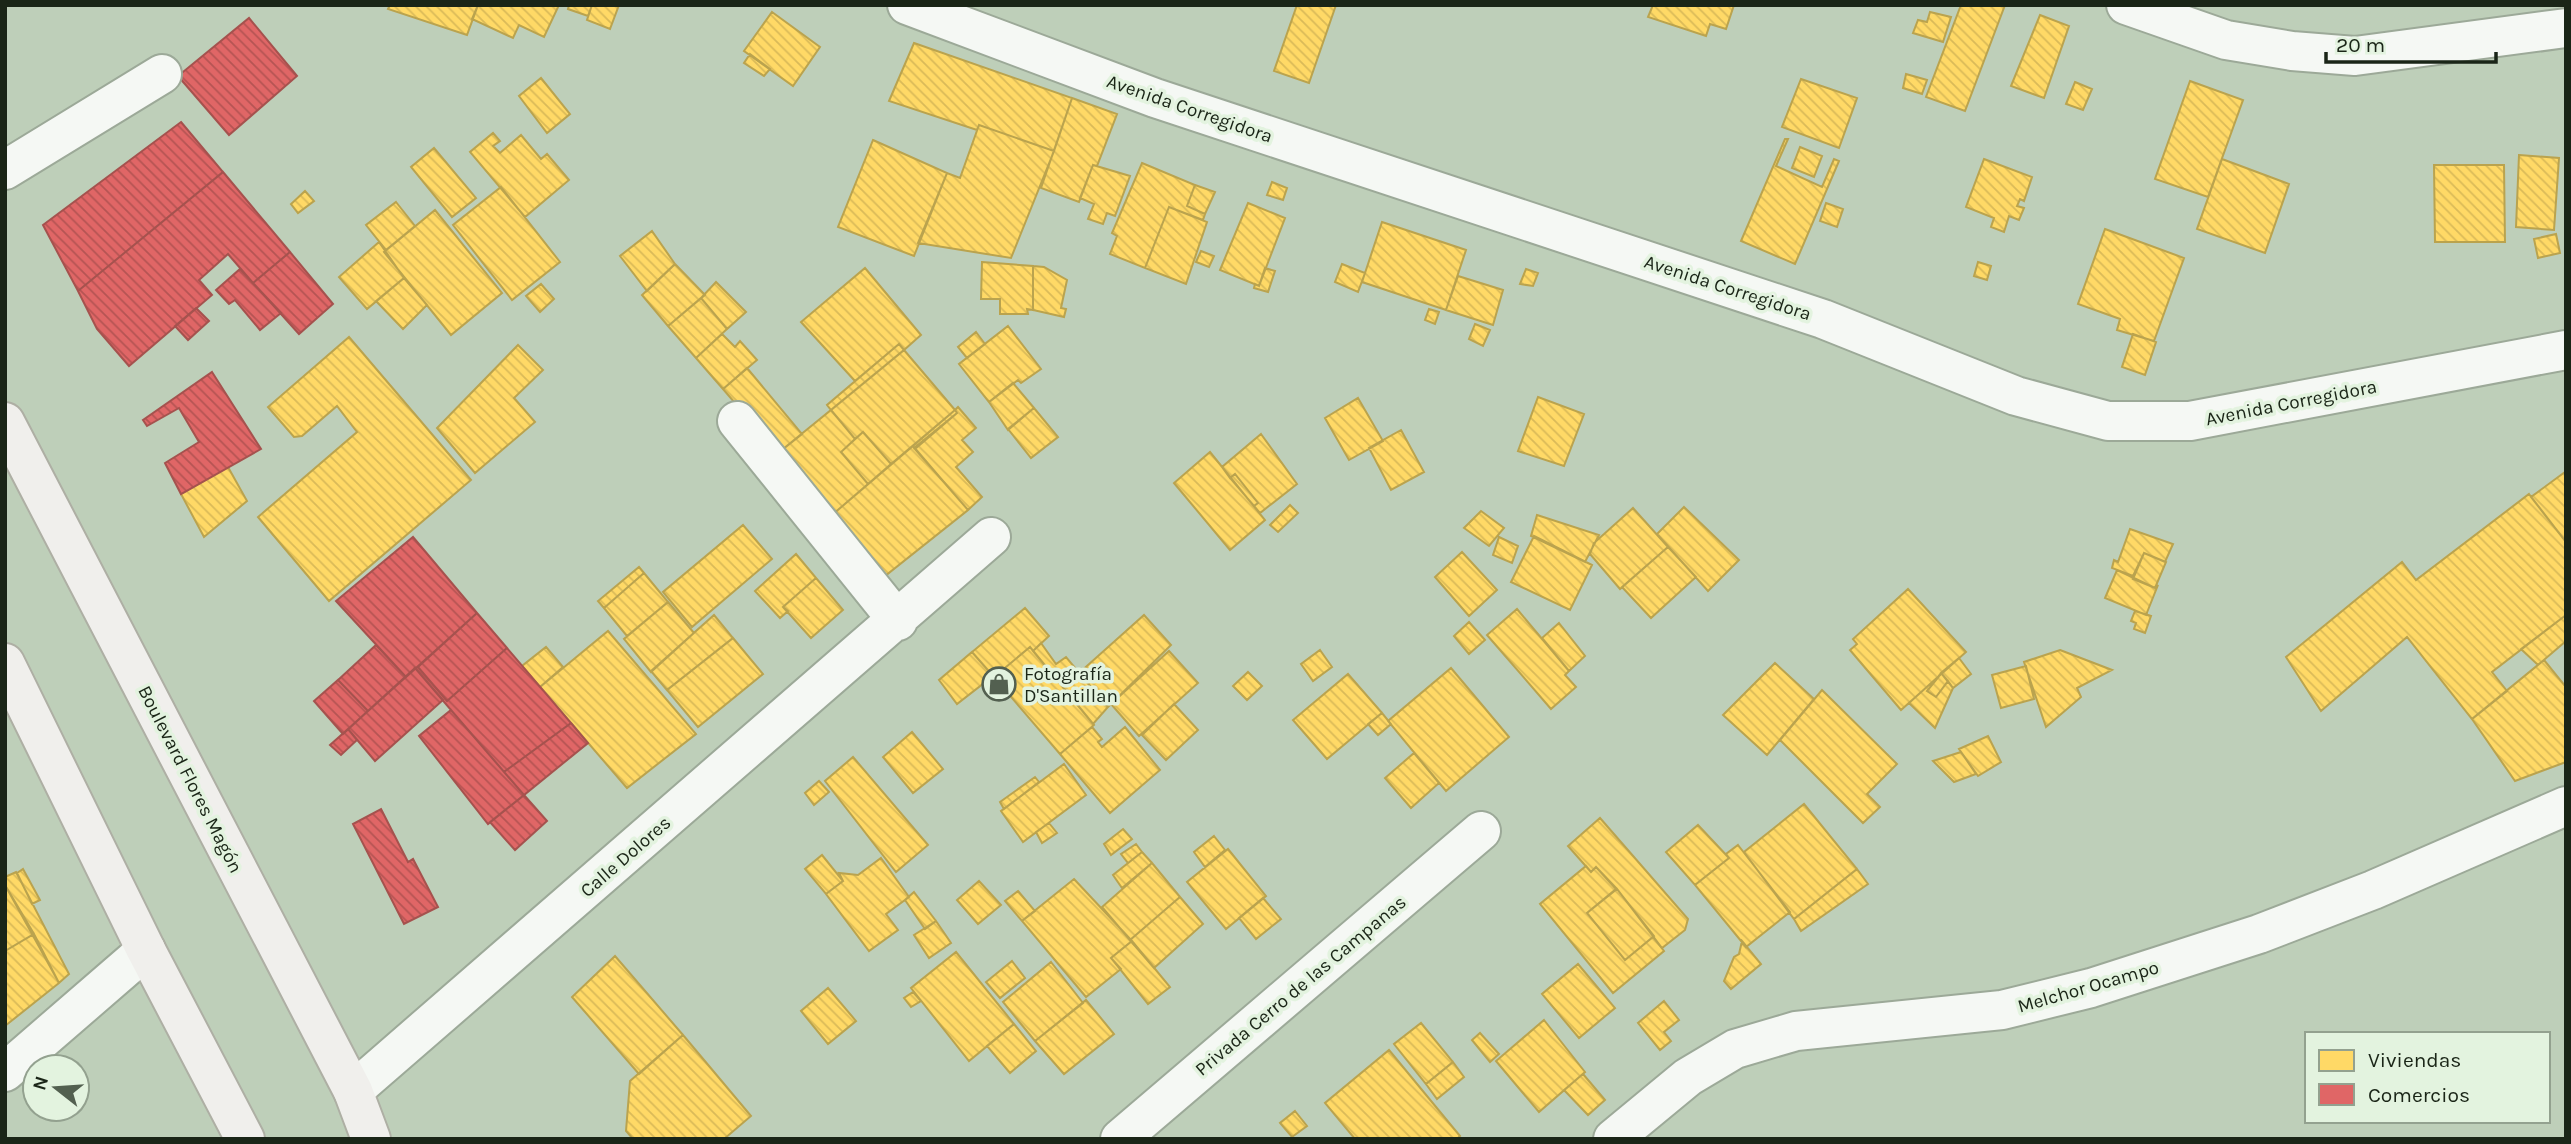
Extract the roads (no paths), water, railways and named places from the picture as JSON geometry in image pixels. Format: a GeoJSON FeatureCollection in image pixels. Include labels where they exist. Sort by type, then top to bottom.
{"type":"FeatureCollection","features":[{"type":"Feature","properties":{"kind":"main road","name":"Boulevard Flores Magón"},"geometry":{"type":"LineString","coordinates":[[5,422],[353,1091],[371,1139]]}},
{"type":"Feature","properties":{"kind":"main road"},"geometry":{"type":"LineString","coordinates":[[5,663],[146,950],[246,1139]]}},
{"type":"Feature","properties":{"kind":"street","name":"Avenida Corregidora"},"geometry":{"type":"LineString","coordinates":[[907,5],[1155,98],[1823,319],[2016,396],[2108,421],[2190,421],[2566,350]]}},
{"type":"Feature","properties":{"kind":"street"},"geometry":{"type":"LineString","coordinates":[[2126,5],[2226,40],[2292,51],[2355,55],[2566,28]]}},
{"type":"Feature","properties":{"kind":"street"},"geometry":{"type":"LineString","coordinates":[[5,170],[162,74]]}},
{"type":"Feature","properties":{"kind":"street"},"geometry":{"type":"LineString","coordinates":[[737,421],[898,621]]}},
{"type":"Feature","properties":{"kind":"street","name":"Calle Dolores"},"geometry":{"type":"LineString","coordinates":[[353,1091],[898,621],[991,537]]}},
{"type":"Feature","properties":{"kind":"street","name":"Melchor Ocampo"},"geometry":{"type":"LineString","coordinates":[[1613,1139],[1688,1077],[1735,1049],[1796,1031],[2002,1010],[2091,988],[2284,925],[2373,890],[2566,806]]}},
{"type":"Feature","properties":{"kind":"street","name":"Privada Cerro de las Campanas"},"geometry":{"type":"LineString","coordinates":[[1120,1139],[1481,831]]}},
{"type":"Feature","properties":{"kind":"street"},"geometry":{"type":"LineString","coordinates":[[5,1072],[146,950]]}},
{"type":"Feature","properties":{"kind":"place","name":"Fotografía D'Santillan"},"geometry":{"type":"Point","coordinates":[999,684]}}]}
